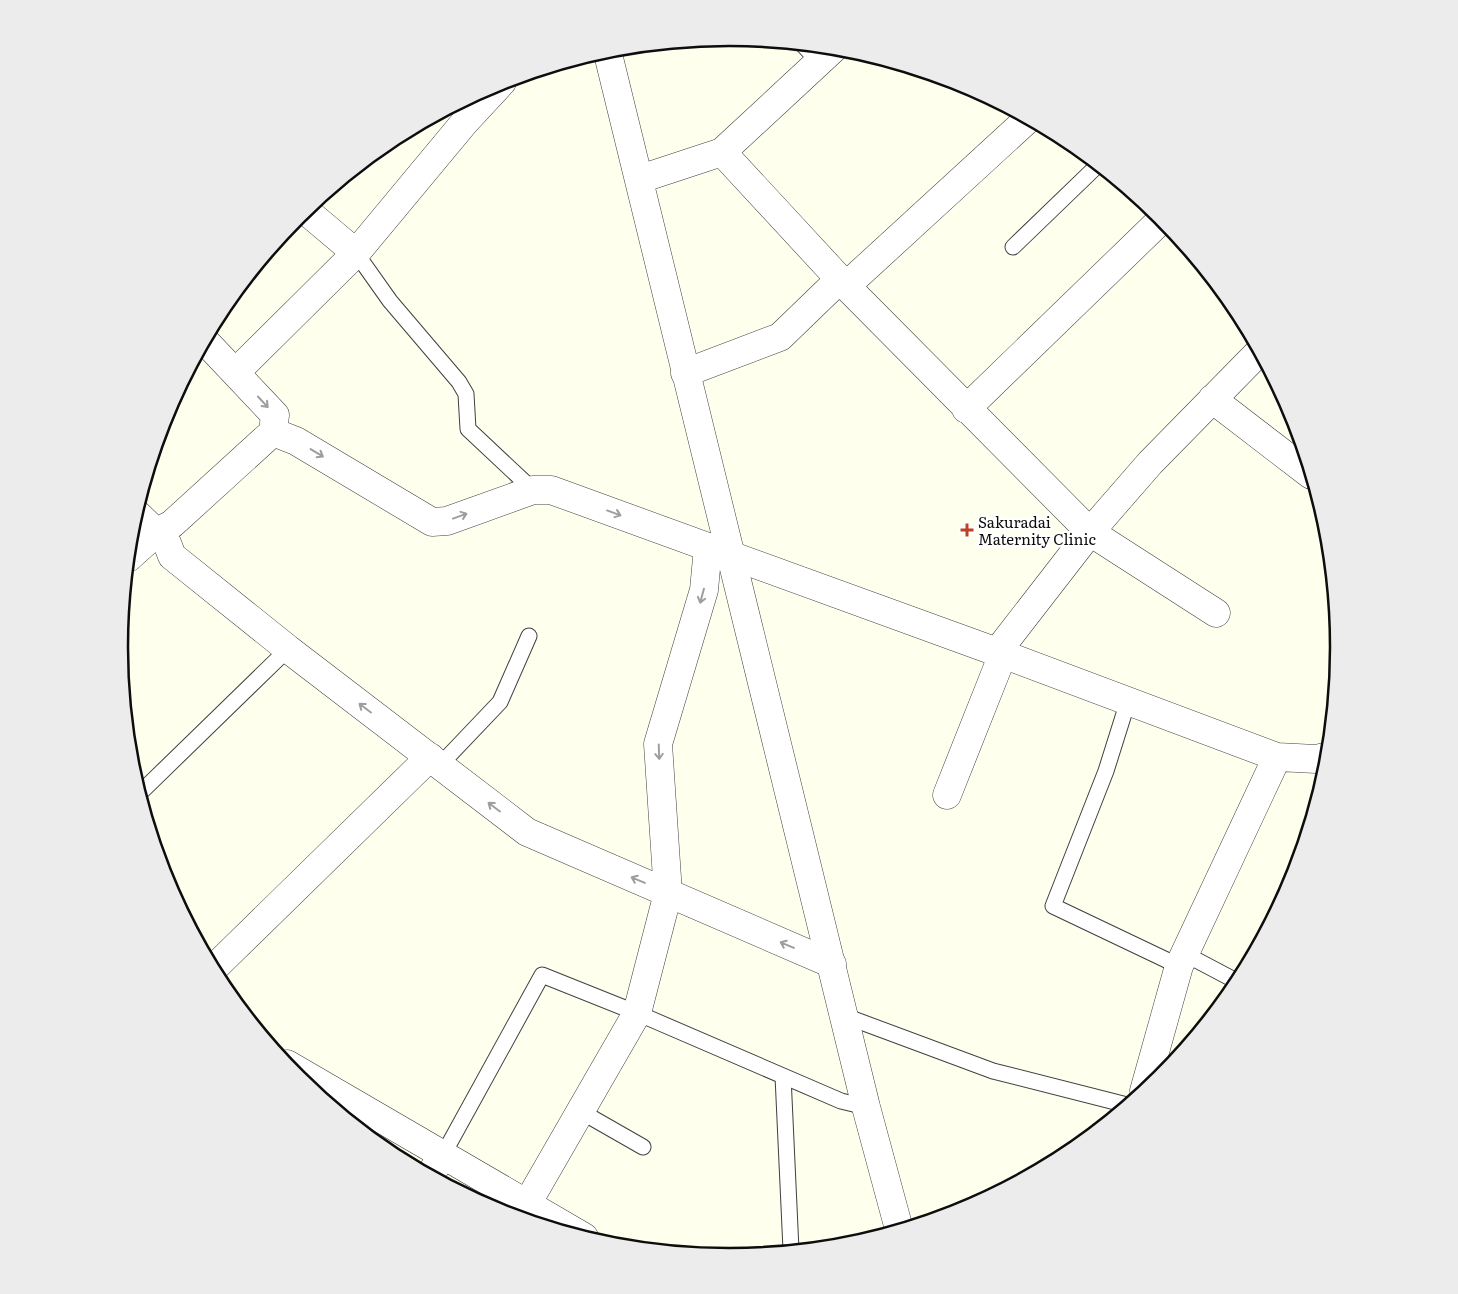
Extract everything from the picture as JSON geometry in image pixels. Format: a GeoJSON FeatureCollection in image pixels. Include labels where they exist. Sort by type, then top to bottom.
{"type":"FeatureCollection","features":[{"type":"Feature","properties":{"kind":"street"},"geometry":{"type":"LineString","coordinates":[[640,178],[722,152],[818,53]]}},
{"type":"Feature","properties":{"kind":"street"},"geometry":{"type":"LineString","coordinates":[[608,59],[640,178],[685,373],[720,552],[832,964],[866,1107],[897,1223]]}},
{"type":"Feature","properties":{"kind":"street"},"geometry":{"type":"LineString","coordinates":[[236,372],[356,253],[455,117],[473,103]]}},
{"type":"Feature","properties":{"kind":"street"},"geometry":{"type":"LineString","coordinates":[[685,373],[780,337],[1023,124]]}},
{"type":"Feature","properties":{"kind":"street"},"geometry":{"type":"LineString","coordinates":[[722,152],[843,283],[1090,532],[1216,613]]}},
{"type":"Feature","properties":{"kind":"street"},"geometry":{"type":"LineString","coordinates":[[311,215],[356,253]]}},
{"type":"Feature","properties":{"kind":"street"},"geometry":{"type":"LineString","coordinates":[[966,409],[1156,224]]}},
{"type":"Feature","properties":{"kind":"street"},"geometry":{"type":"LineString","coordinates":[[136,551],[157,532],[172,524],[273,432],[275,415],[210,346]]}},
{"type":"Feature","properties":{"kind":"street"},"geometry":{"type":"LineString","coordinates":[[947,795],[1000,653],[1090,532],[1150,463],[1254,357]]}},
{"type":"Feature","properties":{"kind":"street"},"geometry":{"type":"LineString","coordinates":[[1212,399],[1302,468]]}},
{"type":"Feature","properties":{"kind":"street"},"geometry":{"type":"LineString","coordinates":[[273,432],[296,441],[432,522],[447,521],[533,490],[551,490],[1000,653],[1276,756],[1319,759]]}},
{"type":"Feature","properties":{"kind":"street"},"geometry":{"type":"LineString","coordinates":[[143,519],[167,543],[172,556],[288,649],[527,832],[832,964]]}},
{"type":"Feature","properties":{"kind":"street"},"geometry":{"type":"LineString","coordinates":[[527,1204],[637,1012],[668,893],[658,744],[704,590],[720,552]]}},
{"type":"Feature","properties":{"kind":"street"},"geometry":{"type":"LineString","coordinates":[[1148,1078],[1182,960],[1276,756]]}},
{"type":"Feature","properties":{"kind":"street"},"geometry":{"type":"LineString","coordinates":[[219,964],[435,761]]}},
{"type":"Feature","properties":{"kind":"street"},"geometry":{"type":"LineString","coordinates":[[319,1086],[437,1165],[527,1204],[559,1223]]}},
{"type":"Feature","properties":{"kind":"lane"},"geometry":{"type":"LineString","coordinates":[[1013,247],[1094,169]]}},
{"type":"Feature","properties":{"kind":"lane"},"geometry":{"type":"LineString","coordinates":[[356,253],[390,302],[459,382],[466,394],[468,429],[533,490]]}},
{"type":"Feature","properties":{"kind":"lane"},"geometry":{"type":"LineString","coordinates":[[435,761],[500,702],[529,636]]}},
{"type":"Feature","properties":{"kind":"lane"},"geometry":{"type":"LineString","coordinates":[[146,788],[288,649]]}},
{"type":"Feature","properties":{"kind":"lane"},"geometry":{"type":"LineString","coordinates":[[1128,701],[1106,771],[1053,906],[1230,979]]}},
{"type":"Feature","properties":{"kind":"lane"},"geometry":{"type":"LineString","coordinates":[[437,1165],[542,975],[637,1012],[841,1101],[866,1107]]}},
{"type":"Feature","properties":{"kind":"lane"},"geometry":{"type":"LineString","coordinates":[[845,1016],[993,1071],[1120,1103]]}},
{"type":"Feature","properties":{"kind":"lane"},"geometry":{"type":"LineString","coordinates":[[784,1076],[791,1244]]}},
{"type":"Feature","properties":{"kind":"lane"},"geometry":{"type":"LineString","coordinates":[[580,1111],[643,1147]]}},
{"type":"Feature","properties":{"kind":"place","name":"Sakuradai Maternity Clinic"},"geometry":{"type":"Point","coordinates":[967,530]}}]}
